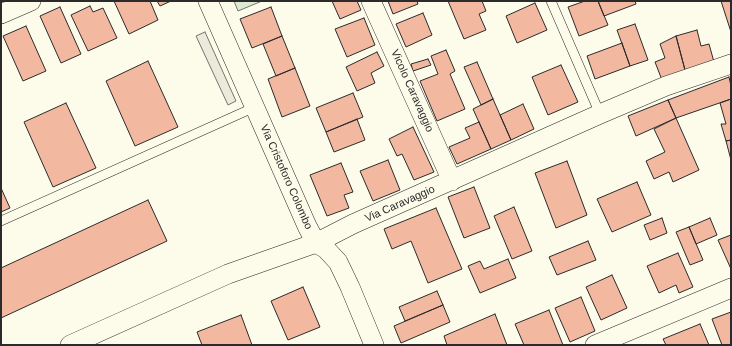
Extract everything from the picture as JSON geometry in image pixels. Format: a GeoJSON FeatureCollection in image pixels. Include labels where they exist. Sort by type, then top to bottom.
{"type":"FeatureCollection","features":[{"type":"Feature","properties":{"kind":"street"},"geometry":{"type":"LineString","coordinates":[[1,14],[31,1]]}},
{"type":"Feature","properties":{"kind":"street","name":"Via Cristoforo Colombo"},"geometry":{"type":"LineString","coordinates":[[208,1],[316,243],[326,249],[338,262],[374,345]]}},
{"type":"Feature","properties":{"kind":"street","name":"Vicolo Caravaggio"},"geometry":{"type":"LineString","coordinates":[[372,1],[452,181]]}},
{"type":"Feature","properties":{"kind":"street","name":"Via Caravaggio"},"geometry":{"type":"LineString","coordinates":[[70,345],[228,274],[316,243],[353,224],[600,114],[666,86],[731,64]]}},
{"type":"Feature","properties":{"kind":"street"},"geometry":{"type":"LineString","coordinates":[[595,345],[731,288]]}},
{"type":"Feature","properties":{"kind":"lane"},"geometry":{"type":"LineString","coordinates":[[551,1],[600,114]]}},
{"type":"Feature","properties":{"kind":"lane"},"geometry":{"type":"LineString","coordinates":[[1,221],[255,107]]}},
{"type":"Feature","properties":{"kind":"green space"},"geometry":{"type":"Polygon","coordinates":[[[234,1],[262,1],[238,11],[234,1]]]}},
{"type":"Feature","properties":{"kind":"shaded area"},"geometry":{"type":"Polygon","coordinates":[[[205,32],[236,101],[228,105],[196,36],[205,32]]]}},
{"type":"Feature","properties":{"kind":"building"},"geometry":{"type":"Polygon","coordinates":[[[114,1],[150,1],[158,20],[129,34],[114,1]]]}},
{"type":"Feature","properties":{"kind":"building"},"geometry":{"type":"Polygon","coordinates":[[[157,1],[171,1],[160,6],[157,1]]]}},
{"type":"Feature","properties":{"kind":"building"},"geometry":{"type":"Polygon","coordinates":[[[332,1],[357,1],[361,10],[340,19],[332,1]]]}},
{"type":"Feature","properties":{"kind":"building"},"geometry":{"type":"Polygon","coordinates":[[[388,1],[417,1],[418,4],[393,14],[388,1]]]}},
{"type":"Feature","properties":{"kind":"building"},"geometry":{"type":"Polygon","coordinates":[[[448,1],[482,1],[486,11],[479,14],[486,30],[464,39],[448,1]]]}},
{"type":"Feature","properties":{"kind":"building"},"geometry":{"type":"Polygon","coordinates":[[[585,1],[598,1],[608,25],[579,36],[568,7],[585,1]]]}},
{"type":"Feature","properties":{"kind":"building"},"geometry":{"type":"Polygon","coordinates":[[[598,1],[635,1],[636,4],[604,16],[598,1]]]}},
{"type":"Feature","properties":{"kind":"building"},"geometry":{"type":"Polygon","coordinates":[[[721,1],[731,1],[731,32],[721,1]]]}},
{"type":"Feature","properties":{"kind":"building"},"geometry":{"type":"Polygon","coordinates":[[[535,3],[547,30],[517,43],[506,16],[535,3]]]}},
{"type":"Feature","properties":{"kind":"building"},"geometry":{"type":"Polygon","coordinates":[[[90,6],[93,12],[103,8],[117,38],[88,51],[71,15],[90,6]]]}},
{"type":"Feature","properties":{"kind":"building"},"geometry":{"type":"Polygon","coordinates":[[[60,7],[81,54],[61,63],[40,16],[60,7]]]}},
{"type":"Feature","properties":{"kind":"building"},"geometry":{"type":"Polygon","coordinates":[[[271,7],[282,36],[252,48],[240,19],[271,7]]]}},
{"type":"Feature","properties":{"kind":"building"},"geometry":{"type":"Polygon","coordinates":[[[423,13],[432,35],[406,47],[396,24],[423,13]]]}},
{"type":"Feature","properties":{"kind":"building"},"geometry":{"type":"Polygon","coordinates":[[[364,18],[375,45],[347,57],[335,29],[364,18]]]}},
{"type":"Feature","properties":{"kind":"building"},"geometry":{"type":"Polygon","coordinates":[[[635,24],[648,60],[630,66],[617,30],[635,24]]]}},
{"type":"Feature","properties":{"kind":"building"},"geometry":{"type":"Polygon","coordinates":[[[26,26],[46,71],[23,81],[3,36],[26,26]]]}},
{"type":"Feature","properties":{"kind":"building"},"geometry":{"type":"Polygon","coordinates":[[[697,30],[701,46],[709,44],[714,62],[685,70],[676,36],[697,30]]]}},
{"type":"Feature","properties":{"kind":"building"},"geometry":{"type":"Polygon","coordinates":[[[282,36],[295,68],[276,76],[263,44],[282,36]]]}},
{"type":"Feature","properties":{"kind":"building"},"geometry":{"type":"Polygon","coordinates":[[[676,36],[685,70],[662,80],[655,62],[665,58],[660,44],[676,36]]]}},
{"type":"Feature","properties":{"kind":"building"},"geometry":{"type":"Polygon","coordinates":[[[622,43],[630,66],[595,79],[587,56],[622,43]]]}},
{"type":"Feature","properties":{"kind":"building"},"geometry":{"type":"Polygon","coordinates":[[[446,50],[455,71],[450,74],[465,109],[437,121],[420,81],[438,74],[431,56],[446,50]]]}},
{"type":"Feature","properties":{"kind":"building"},"geometry":{"type":"Polygon","coordinates":[[[377,52],[384,66],[371,73],[375,83],[357,91],[346,67],[377,52]]]}},
{"type":"Feature","properties":{"kind":"building"},"geometry":{"type":"Polygon","coordinates":[[[428,59],[431,65],[413,71],[411,64],[428,59]]]}},
{"type":"Feature","properties":{"kind":"building"},"geometry":{"type":"Polygon","coordinates":[[[148,61],[178,127],[135,146],[106,81],[148,61]]]}},
{"type":"Feature","properties":{"kind":"building"},"geometry":{"type":"Polygon","coordinates":[[[477,62],[493,99],[481,105],[464,67],[477,62]]]}},
{"type":"Feature","properties":{"kind":"building"},"geometry":{"type":"Polygon","coordinates":[[[561,65],[578,102],[548,115],[532,77],[561,65]]]}},
{"type":"Feature","properties":{"kind":"building"},"geometry":{"type":"Polygon","coordinates":[[[295,68],[310,106],[282,117],[268,79],[295,68]]]}},
{"type":"Feature","properties":{"kind":"building"},"geometry":{"type":"Polygon","coordinates":[[[729,77],[731,99],[676,118],[668,100],[729,77]]]}},
{"type":"Feature","properties":{"kind":"building"},"geometry":{"type":"Polygon","coordinates":[[[353,93],[363,117],[326,132],[316,108],[353,93]]]}},
{"type":"Feature","properties":{"kind":"building"},"geometry":{"type":"Polygon","coordinates":[[[493,99],[511,140],[491,149],[473,109],[493,99]]]}},
{"type":"Feature","properties":{"kind":"building"},"geometry":{"type":"Polygon","coordinates":[[[731,99],[731,140],[726,141],[721,124],[726,124],[720,103],[731,99]]]}},
{"type":"Feature","properties":{"kind":"building"},"geometry":{"type":"Polygon","coordinates":[[[668,100],[676,118],[636,136],[628,116],[668,100]]]}},
{"type":"Feature","properties":{"kind":"building"},"geometry":{"type":"Polygon","coordinates":[[[66,103],[96,168],[53,187],[24,122],[66,103]]]}},
{"type":"Feature","properties":{"kind":"building"},"geometry":{"type":"Polygon","coordinates":[[[523,104],[534,129],[511,140],[500,115],[523,104]]]}},
{"type":"Feature","properties":{"kind":"building"},"geometry":{"type":"Polygon","coordinates":[[[676,118],[699,170],[673,182],[669,172],[654,179],[646,161],[665,152],[654,129],[676,118]]]}},
{"type":"Feature","properties":{"kind":"building"},"geometry":{"type":"Polygon","coordinates":[[[357,119],[365,140],[334,152],[326,132],[357,119]]]}},
{"type":"Feature","properties":{"kind":"building"},"geometry":{"type":"Polygon","coordinates":[[[479,122],[491,149],[457,164],[449,147],[470,138],[465,128],[479,122]]]}},
{"type":"Feature","properties":{"kind":"building"},"geometry":{"type":"Polygon","coordinates":[[[413,127],[434,172],[414,180],[402,154],[397,156],[389,139],[413,127]]]}},
{"type":"Feature","properties":{"kind":"building"},"geometry":{"type":"Polygon","coordinates":[[[731,140],[731,160],[726,141],[731,140]]]}},
{"type":"Feature","properties":{"kind":"building"},"geometry":{"type":"Polygon","coordinates":[[[388,160],[400,190],[373,201],[360,171],[388,160]]]}},
{"type":"Feature","properties":{"kind":"building"},"geometry":{"type":"Polygon","coordinates":[[[567,161],[587,215],[556,228],[535,173],[567,161]]]}},
{"type":"Feature","properties":{"kind":"building"},"geometry":{"type":"Polygon","coordinates":[[[341,163],[353,192],[344,195],[349,208],[327,216],[310,175],[341,163]]]}},
{"type":"Feature","properties":{"kind":"building"},"geometry":{"type":"Polygon","coordinates":[[[637,182],[651,215],[612,232],[597,199],[637,182]]]}},
{"type":"Feature","properties":{"kind":"building"},"geometry":{"type":"Polygon","coordinates":[[[474,187],[490,228],[464,238],[448,197],[474,187]]]}},
{"type":"Feature","properties":{"kind":"building"},"geometry":{"type":"Polygon","coordinates":[[[1,188],[10,208],[1,212],[1,188]]]}},
{"type":"Feature","properties":{"kind":"building"},"geometry":{"type":"Polygon","coordinates":[[[148,200],[167,241],[1,318],[1,268],[148,200]]]}},
{"type":"Feature","properties":{"kind":"building"},"geometry":{"type":"Polygon","coordinates":[[[514,207],[532,251],[512,259],[494,216],[514,207]]]}},
{"type":"Feature","properties":{"kind":"building"},"geometry":{"type":"Polygon","coordinates":[[[436,208],[462,269],[428,283],[411,241],[392,249],[384,229],[436,208]]]}},
{"type":"Feature","properties":{"kind":"building"},"geometry":{"type":"Polygon","coordinates":[[[662,218],[667,233],[650,240],[644,225],[662,218]]]}},
{"type":"Feature","properties":{"kind":"building"},"geometry":{"type":"Polygon","coordinates":[[[710,218],[717,235],[696,244],[689,227],[710,218]]]}},
{"type":"Feature","properties":{"kind":"building"},"geometry":{"type":"Polygon","coordinates":[[[689,227],[703,260],[690,265],[676,232],[689,227]]]}},
{"type":"Feature","properties":{"kind":"building"},"geometry":{"type":"Polygon","coordinates":[[[731,235],[731,269],[718,240],[731,235]]]}},
{"type":"Feature","properties":{"kind":"building"},"geometry":{"type":"Polygon","coordinates":[[[588,241],[596,260],[557,275],[549,257],[588,241]]]}},
{"type":"Feature","properties":{"kind":"building"},"geometry":{"type":"Polygon","coordinates":[[[678,253],[693,287],[679,293],[676,285],[659,293],[647,266],[678,253]]]}},
{"type":"Feature","properties":{"kind":"building"},"geometry":{"type":"Polygon","coordinates":[[[508,259],[516,278],[480,293],[468,266],[480,261],[484,269],[508,259]]]}},
{"type":"Feature","properties":{"kind":"building"},"geometry":{"type":"Polygon","coordinates":[[[612,275],[627,308],[601,320],[586,287],[612,275]]]}},
{"type":"Feature","properties":{"kind":"building"},"geometry":{"type":"Polygon","coordinates":[[[303,287],[320,327],[288,340],[271,301],[303,287]]]}},
{"type":"Feature","properties":{"kind":"building"},"geometry":{"type":"Polygon","coordinates":[[[437,291],[443,305],[405,321],[399,307],[437,291]]]}},
{"type":"Feature","properties":{"kind":"building"},"geometry":{"type":"Polygon","coordinates":[[[581,297],[595,331],[570,342],[555,308],[581,297]]]}},
{"type":"Feature","properties":{"kind":"building"},"geometry":{"type":"Polygon","coordinates":[[[443,305],[450,322],[401,343],[394,326],[443,305]]]}},
{"type":"Feature","properties":{"kind":"building"},"geometry":{"type":"Polygon","coordinates":[[[549,310],[563,345],[524,345],[515,324],[549,310]]]}},
{"type":"Feature","properties":{"kind":"building"},"geometry":{"type":"Polygon","coordinates":[[[731,312],[731,345],[722,345],[712,319],[731,312]]]}},
{"type":"Feature","properties":{"kind":"building"},"geometry":{"type":"Polygon","coordinates":[[[495,314],[507,345],[447,345],[444,336],[495,314]]]}},
{"type":"Feature","properties":{"kind":"building"},"geometry":{"type":"Polygon","coordinates":[[[241,315],[252,345],[202,345],[197,332],[241,315]]]}},
{"type":"Feature","properties":{"kind":"building"},"geometry":{"type":"Polygon","coordinates":[[[700,324],[709,345],[666,345],[663,339],[700,324]]]}}]}
